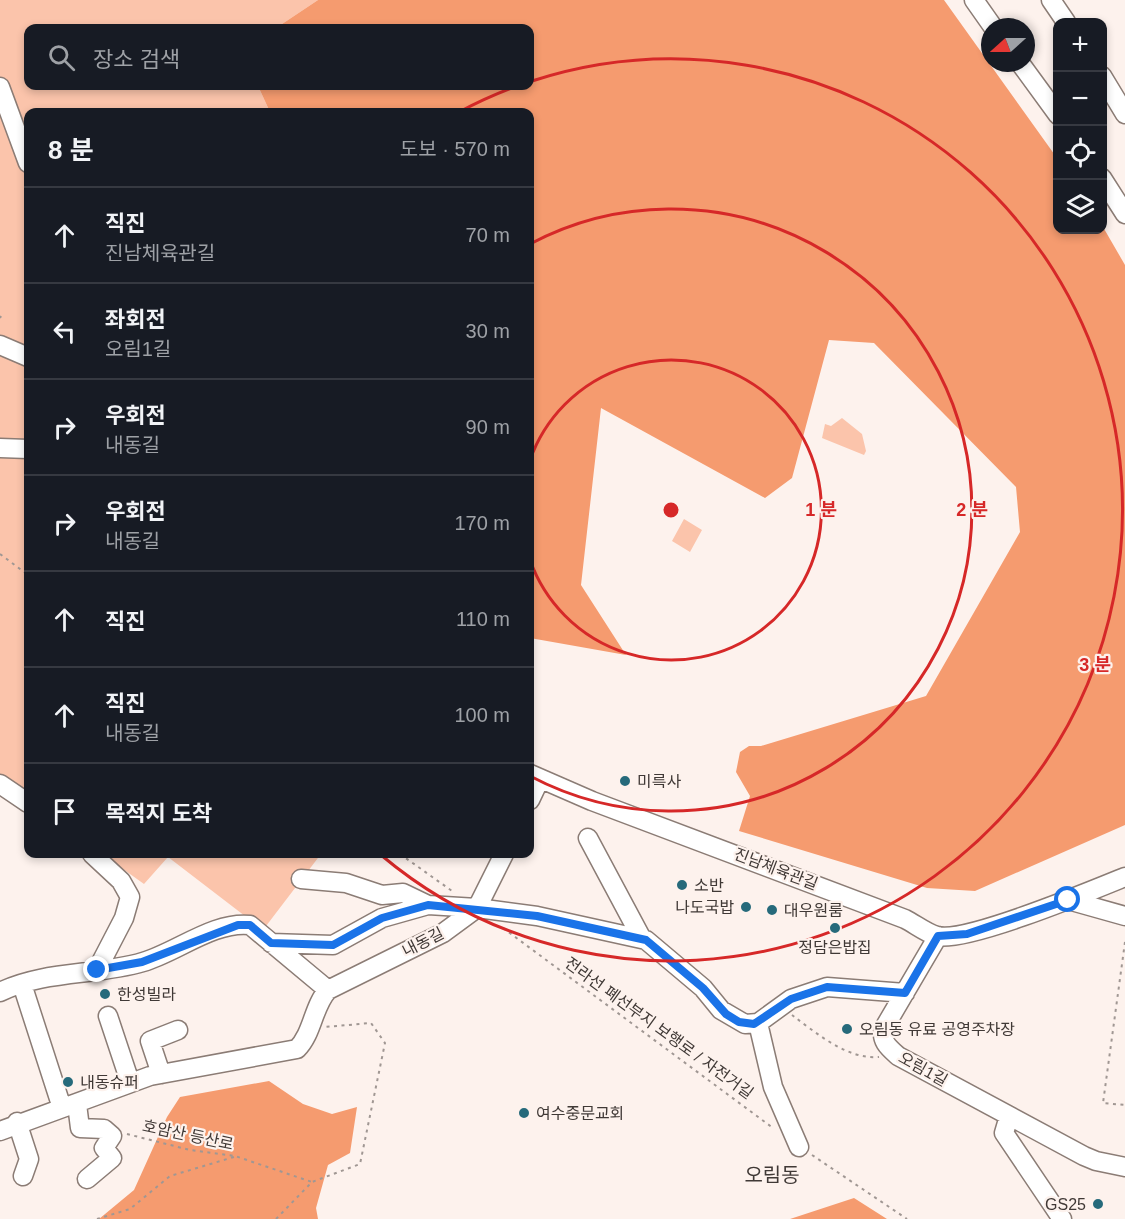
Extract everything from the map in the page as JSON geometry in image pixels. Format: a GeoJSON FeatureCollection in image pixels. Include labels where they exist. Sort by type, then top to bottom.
{"type":"FeatureCollection","features":[{"type":"Feature","properties":{"kind":"street"},"geometry":{"type":"LineString","coordinates":[[974,0],[987,18]]}},
{"type":"Feature","properties":{"kind":"street"},"geometry":{"type":"LineString","coordinates":[[1052,0],[1063,18]]}},
{"type":"Feature","properties":{"kind":"street"},"geometry":{"type":"LineString","coordinates":[[1027,72],[1053,108]]}},
{"type":"Feature","properties":{"kind":"street"},"geometry":{"type":"LineString","coordinates":[[1107,84],[1125,114]]}},
{"type":"Feature","properties":{"kind":"street"},"geometry":{"type":"LineString","coordinates":[[0,87],[24,152]]}},
{"type":"Feature","properties":{"kind":"street"},"geometry":{"type":"LineString","coordinates":[[1103,180],[1125,214]]}},
{"type":"Feature","properties":{"kind":"street"},"geometry":{"type":"LineString","coordinates":[[0,345],[24,355]]}},
{"type":"Feature","properties":{"kind":"street"},"geometry":{"type":"LineString","coordinates":[[0,448],[24,449]]}},
{"type":"Feature","properties":{"kind":"street","name":"진남체육관길"},"geometry":{"type":"LineString","coordinates":[[534,778],[849,897],[904,919],[938,936]]}},
{"type":"Feature","properties":{"kind":"street"},"geometry":{"type":"LineString","coordinates":[[0,784],[24,799]]}},
{"type":"Feature","properties":{"kind":"street"},"geometry":{"type":"LineString","coordinates":[[588,838],[642,939]]}},
{"type":"Feature","properties":{"kind":"street"},"geometry":{"type":"LineString","coordinates":[[97,858],[121,881],[130,897],[124,918],[97,970]]}},
{"type":"Feature","properties":{"kind":"street"},"geometry":{"type":"LineString","coordinates":[[477,908],[502,858]]}},
{"type":"Feature","properties":{"kind":"street"},"geometry":{"type":"LineString","coordinates":[[938,936],[967,934],[1068,900],[1125,877]]}},
{"type":"Feature","properties":{"kind":"street"},"geometry":{"type":"LineString","coordinates":[[302,879],[346,882],[382,895],[403,893],[428,905]]}},
{"type":"Feature","properties":{"kind":"street"},"geometry":{"type":"LineString","coordinates":[[1068,900],[1125,916]]}},
{"type":"Feature","properties":{"kind":"street"},"geometry":{"type":"LineString","coordinates":[[271,943],[339,944],[375,921],[428,905],[477,908],[537,916],[652,943],[703,988],[726,1014],[745,1024],[758,1023],[798,996],[827,987],[905,993]]}},
{"type":"Feature","properties":{"kind":"street","name":"내동길"},"geometry":{"type":"LineString","coordinates":[[328,990],[442,933],[477,908]]}},
{"type":"Feature","properties":{"kind":"street"},"geometry":{"type":"LineString","coordinates":[[0,992],[54,975],[142,962],[238,925],[250,925],[328,990],[322,996],[300,1045],[290,1052],[161,1074],[130,1082],[70,1106],[17,1122],[0,1131]]}},
{"type":"Feature","properties":{"kind":"street","name":"오림1길"},"geometry":{"type":"LineString","coordinates":[[938,936],[882,1033],[885,1044],[898,1056],[1090,1159],[1125,1167]]}},
{"type":"Feature","properties":{"kind":"street"},"geometry":{"type":"LineString","coordinates":[[22,984],[80,1128],[104,1129],[112,1137],[104,1148],[112,1158],[87,1179]]}},
{"type":"Feature","properties":{"kind":"street"},"geometry":{"type":"LineString","coordinates":[[108,1016],[130,1082]]}},
{"type":"Feature","properties":{"kind":"street"},"geometry":{"type":"LineString","coordinates":[[758,1023],[773,1087],[799,1147]]}},
{"type":"Feature","properties":{"kind":"street"},"geometry":{"type":"LineString","coordinates":[[161,1074],[150,1041],[178,1030]]}},
{"type":"Feature","properties":{"kind":"street"},"geometry":{"type":"LineString","coordinates":[[1009,1116],[1004,1133],[1062,1219]]}},
{"type":"Feature","properties":{"kind":"street"},"geometry":{"type":"LineString","coordinates":[[17,1122],[29,1159],[23,1176]]}},
{"type":"Feature","properties":{"kind":"path"},"geometry":{"type":"LineString","coordinates":[[0,554],[24,572]]}},
{"type":"Feature","properties":{"kind":"path"},"geometry":{"type":"LineString","coordinates":[[406,858],[477,908]]}},
{"type":"Feature","properties":{"kind":"path","name":"전라선 폐선부지 보행로 / 자전거길"},"geometry":{"type":"LineString","coordinates":[[496,922],[780,1132]]}},
{"type":"Feature","properties":{"kind":"path"},"geometry":{"type":"LineString","coordinates":[[1125,942],[1103,1103],[1125,1105]]}},
{"type":"Feature","properties":{"kind":"path"},"geometry":{"type":"LineString","coordinates":[[779,1007],[826,1040],[866,1059],[898,1056]]}},
{"type":"Feature","properties":{"kind":"path"},"geometry":{"type":"LineString","coordinates":[[276,1219],[312,1182],[360,1164],[385,1043],[371,1023],[325,1027],[311,1023]]}},
{"type":"Feature","properties":{"kind":"path","name":"호암산 등산로"},"geometry":{"type":"LineString","coordinates":[[104,1129],[190,1150],[235,1156],[312,1182]]}},
{"type":"Feature","properties":{"kind":"path"},"geometry":{"type":"LineString","coordinates":[[799,1147],[907,1219]]}},
{"type":"Feature","properties":{"kind":"path"},"geometry":{"type":"LineString","coordinates":[[97,1219],[130,1209],[170,1176],[235,1156]]}},
{"type":"Feature","properties":{"kind":"shaded area"},"geometry":{"type":"Polygon","coordinates":[[[0,0],[318,0],[282,24],[24,24],[24,90],[260,90],[268,108],[24,108],[24,796],[0,778],[0,0]]]}},
{"type":"Feature","properties":{"kind":"shaded area"},"geometry":{"type":"Polygon","coordinates":[[[318,0],[944,0],[981,52],[981,72],[995,72],[1053,152],[1053,234],[1107,234],[1125,265],[1125,825],[975,891],[927,888],[739,831],[750,796],[736,772],[740,752],[749,746],[761,746],[926,696],[1020,532],[1016,487],[874,343],[829,340],[792,478],[765,498],[601,408],[581,585],[626,655],[534,639],[534,108],[268,108],[260,90],[534,90],[534,24],[282,24],[318,0]]]}},
{"type":"Feature","properties":{"kind":"shaded area"},"geometry":{"type":"Polygon","coordinates":[[[842,418],[862,434],[866,451],[864,455],[822,438],[825,424],[831,426],[842,418]]]}},
{"type":"Feature","properties":{"kind":"shaded area"},"geometry":{"type":"Polygon","coordinates":[[[684,519],[702,530],[690,552],[672,541],[684,519]]]}},
{"type":"Feature","properties":{"kind":"shaded area"},"geometry":{"type":"Polygon","coordinates":[[[108,858],[167,858],[144,884],[108,858]]]}},
{"type":"Feature","properties":{"kind":"shaded area"},"geometry":{"type":"Polygon","coordinates":[[[169,858],[318,858],[263,930],[169,858]]]}},
{"type":"Feature","properties":{"kind":"shaded area"},"geometry":{"type":"Polygon","coordinates":[[[269,1081],[303,1104],[332,1114],[357,1107],[350,1153],[328,1165],[316,1208],[318,1219],[99,1219],[134,1190],[167,1117],[180,1097],[269,1081]]]}},
{"type":"Feature","properties":{"kind":"shaded area"},"geometry":{"type":"Polygon","coordinates":[[[854,1198],[887,1219],[790,1219],[854,1198]]]}},
{"type":"Feature","properties":{"kind":"place","name":"미륵사"},"geometry":{"type":"Point","coordinates":[625,781]}},
{"type":"Feature","properties":{"kind":"place","name":"소반"},"geometry":{"type":"Point","coordinates":[682,885]}},
{"type":"Feature","properties":{"kind":"place","name":"나도국밥"},"geometry":{"type":"Point","coordinates":[746,907]}},
{"type":"Feature","properties":{"kind":"place","name":"대우원룸"},"geometry":{"type":"Point","coordinates":[772,910]}},
{"type":"Feature","properties":{"kind":"place","name":"정담은밥집"},"geometry":{"type":"Point","coordinates":[835,928]}},
{"type":"Feature","properties":{"kind":"place","name":"한성빌라"},"geometry":{"type":"Point","coordinates":[105,994]}},
{"type":"Feature","properties":{"kind":"place","name":"오림동 유료 공영주차장"},"geometry":{"type":"Point","coordinates":[847,1029]}},
{"type":"Feature","properties":{"kind":"place","name":"내동슈퍼"},"geometry":{"type":"Point","coordinates":[68,1082]}},
{"type":"Feature","properties":{"kind":"place","name":"여수중문교회"},"geometry":{"type":"Point","coordinates":[524,1113]}},
{"type":"Feature","properties":{"kind":"place","name":"GS25"},"geometry":{"type":"Point","coordinates":[1098,1204]}},
{"type":"Feature","properties":{"kind":"district","name":"오림동"},"geometry":{"type":"Point","coordinates":[772,1175]}},
{"type":"Feature","properties":{"kind":"route"},"geometry":{"type":"LineString","coordinates":[[97,970],[152,959],[224,928],[238,925],[250,925],[271,943],[333,945],[345,941],[367,924],[382,918],[428,905],[450,905],[537,916],[646,940],[703,988],[726,1014],[739,1022],[754,1024],[791,999],[827,987],[905,993],[938,936],[967,934],[1068,900]]}}]}
